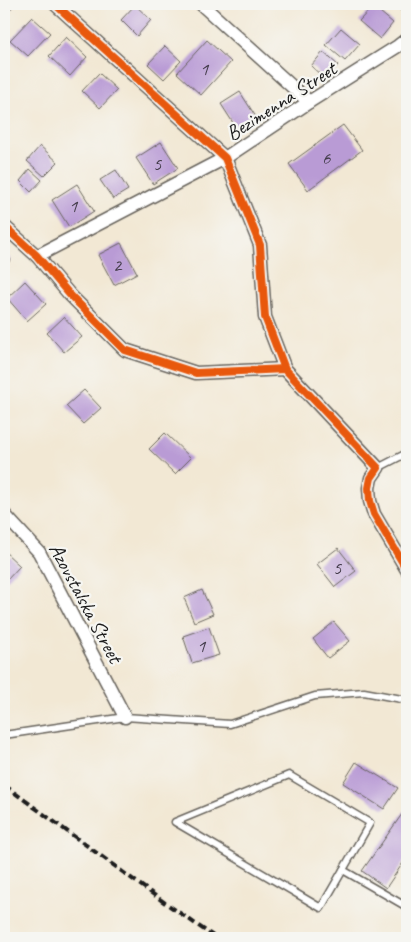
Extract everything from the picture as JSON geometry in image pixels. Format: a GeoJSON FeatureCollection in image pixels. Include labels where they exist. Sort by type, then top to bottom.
{"type":"FeatureCollection","features":[{"type":"Feature","properties":{"kind":"street"},"geometry":{"type":"LineString","coordinates":[[55,4],[225,158],[260,245],[265,317],[285,369],[378,468],[371,478],[369,488],[370,501],[374,514],[407,570]]}},
{"type":"Feature","properties":{"kind":"street"},"geometry":{"type":"LineString","coordinates":[[201,4],[309,102]]}},
{"type":"Feature","properties":{"kind":"street"},"geometry":{"type":"LineString","coordinates":[[402,43],[407,56]]}},
{"type":"Feature","properties":{"kind":"street","name":"Bezimenna Street"},"geometry":{"type":"LineString","coordinates":[[37,256],[225,158],[402,43]]}},
{"type":"Feature","properties":{"kind":"street"},"geometry":{"type":"LineString","coordinates":[[4,226],[37,256],[70,295],[125,350],[196,373],[285,369]]}},
{"type":"Feature","properties":{"kind":"street","name":"Azovstalska Street"},"geometry":{"type":"LineString","coordinates":[[4,514],[39,552],[125,717]]}},
{"type":"Feature","properties":{"kind":"lane"},"geometry":{"type":"LineString","coordinates":[[378,468],[407,453]]}},
{"type":"Feature","properties":{"kind":"lane"},"geometry":{"type":"LineString","coordinates":[[4,735],[125,717],[230,724],[315,696],[364,692],[407,700]]}},
{"type":"Feature","properties":{"kind":"lane"},"geometry":{"type":"LineString","coordinates":[[290,775],[370,823],[343,870],[321,908],[175,822],[290,775]]}},
{"type":"Feature","properties":{"kind":"lane"},"geometry":{"type":"LineString","coordinates":[[343,870],[407,907]]}},
{"type":"Feature","properties":{"kind":"building"},"geometry":{"type":"Polygon","coordinates":[[[4,4],[15,4],[4,16],[4,4]]]}},
{"type":"Feature","properties":{"kind":"building"},"geometry":{"type":"Polygon","coordinates":[[[393,4],[407,4],[407,16],[393,4]]]}},
{"type":"Feature","properties":{"kind":"building"},"geometry":{"type":"Polygon","coordinates":[[[135,5],[151,20],[137,36],[121,20],[135,5]]]}},
{"type":"Feature","properties":{"kind":"building"},"geometry":{"type":"Polygon","coordinates":[[[373,6],[393,23],[380,39],[359,21],[373,6]]]}},
{"type":"Feature","properties":{"kind":"building"},"geometry":{"type":"Polygon","coordinates":[[[32,17],[50,33],[28,56],[10,40],[32,17]]]}},
{"type":"Feature","properties":{"kind":"building"},"geometry":{"type":"Polygon","coordinates":[[[341,28],[360,44],[345,61],[326,45],[341,28]]]}},
{"type":"Feature","properties":{"kind":"building"},"geometry":{"type":"Polygon","coordinates":[[[66,37],[87,57],[70,76],[49,56],[66,37]]]}},
{"type":"Feature","properties":{"kind":"building"},"geometry":{"type":"Polygon","coordinates":[[[207,40],[231,62],[201,95],[177,73],[207,40]]]}},
{"type":"Feature","properties":{"kind":"building"},"geometry":{"type":"Polygon","coordinates":[[[165,46],[181,61],[164,79],[148,64],[165,46]]]}},
{"type":"Feature","properties":{"kind":"building"},"geometry":{"type":"Polygon","coordinates":[[[323,52],[338,65],[325,79],[311,66],[323,52]]]}},
{"type":"Feature","properties":{"kind":"building"},"geometry":{"type":"Polygon","coordinates":[[[99,73],[117,90],[100,108],[82,91],[99,73]]]}},
{"type":"Feature","properties":{"kind":"building"},"geometry":{"type":"Polygon","coordinates":[[[240,92],[256,117],[237,129],[221,104],[240,92]]]}},
{"type":"Feature","properties":{"kind":"building"},"geometry":{"type":"Polygon","coordinates":[[[343,125],[362,150],[308,190],[289,164],[343,125]]]}},
{"type":"Feature","properties":{"kind":"building"},"geometry":{"type":"Polygon","coordinates":[[[161,142],[178,168],[153,184],[136,158],[161,142]]]}},
{"type":"Feature","properties":{"kind":"building"},"geometry":{"type":"Polygon","coordinates":[[[40,146],[58,162],[44,176],[27,161],[40,146]]]}},
{"type":"Feature","properties":{"kind":"building"},"geometry":{"type":"Polygon","coordinates":[[[30,169],[42,180],[31,192],[20,181],[30,169]]]}},
{"type":"Feature","properties":{"kind":"building"},"geometry":{"type":"Polygon","coordinates":[[[116,170],[128,190],[113,199],[100,180],[116,170]]]}},
{"type":"Feature","properties":{"kind":"building"},"geometry":{"type":"Polygon","coordinates":[[[77,184],[94,211],[69,227],[52,200],[77,184]]]}},
{"type":"Feature","properties":{"kind":"building"},"geometry":{"type":"Polygon","coordinates":[[[121,243],[137,273],[114,285],[98,255],[121,243]]]}},
{"type":"Feature","properties":{"kind":"building"},"geometry":{"type":"Polygon","coordinates":[[[4,252],[11,260],[4,266],[4,252]]]}},
{"type":"Feature","properties":{"kind":"building"},"geometry":{"type":"Polygon","coordinates":[[[25,281],[46,304],[27,321],[7,298],[25,281]]]}},
{"type":"Feature","properties":{"kind":"building"},"geometry":{"type":"Polygon","coordinates":[[[64,317],[82,337],[64,352],[47,333],[64,317]]]}},
{"type":"Feature","properties":{"kind":"building"},"geometry":{"type":"Polygon","coordinates":[[[84,390],[101,408],[83,424],[66,406],[84,390]]]}},
{"type":"Feature","properties":{"kind":"building"},"geometry":{"type":"Polygon","coordinates":[[[165,433],[191,458],[175,474],[149,449],[165,433]]]}},
{"type":"Feature","properties":{"kind":"building"},"geometry":{"type":"Polygon","coordinates":[[[338,548],[356,571],[335,587],[317,564],[338,548]]]}},
{"type":"Feature","properties":{"kind":"building"},"geometry":{"type":"Polygon","coordinates":[[[4,551],[20,566],[6,581],[4,579],[4,551]]]}},
{"type":"Feature","properties":{"kind":"building"},"geometry":{"type":"Polygon","coordinates":[[[202,590],[213,614],[194,622],[184,598],[202,590]]]}},
{"type":"Feature","properties":{"kind":"building"},"geometry":{"type":"Polygon","coordinates":[[[334,622],[350,641],[328,658],[313,639],[334,622]]]}},
{"type":"Feature","properties":{"kind":"building"},"geometry":{"type":"Polygon","coordinates":[[[209,627],[219,655],[192,663],[183,636],[209,627]]]}},
{"type":"Feature","properties":{"kind":"building"},"geometry":{"type":"Polygon","coordinates":[[[356,762],[398,788],[384,809],[343,783],[356,762]]]}},
{"type":"Feature","properties":{"kind":"building"},"geometry":{"type":"Polygon","coordinates":[[[407,807],[407,857],[386,888],[362,871],[407,807]]]}},
{"type":"Feature","properties":{"kind":"railway"},"geometry":{"type":"LineString","coordinates":[[4,785],[216,938]]}},
{"type":"Feature","properties":{"kind":"cycle path"},"geometry":{"type":"LineString","coordinates":[[55,4],[225,158],[260,245],[265,317],[285,369]]}},
{"type":"Feature","properties":{"kind":"cycle path"},"geometry":{"type":"LineString","coordinates":[[4,226],[37,256],[70,295],[125,350],[196,373],[285,369],[378,468],[371,478],[369,488],[370,501],[374,514],[407,570]]}}]}
